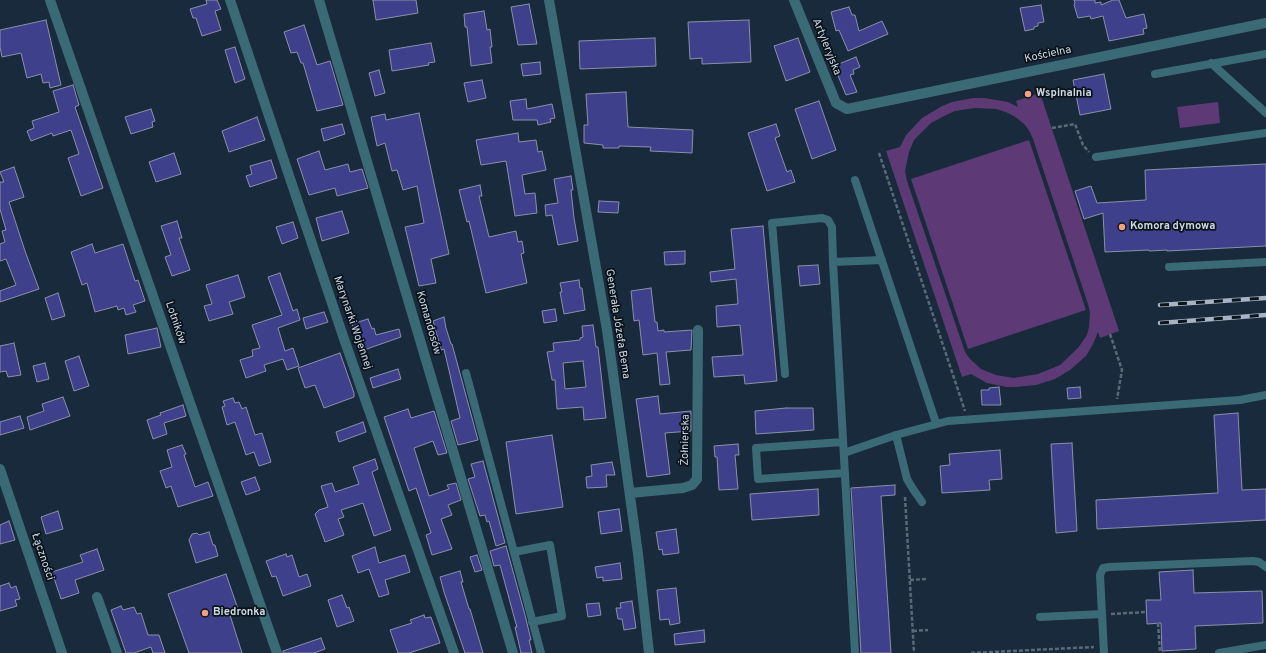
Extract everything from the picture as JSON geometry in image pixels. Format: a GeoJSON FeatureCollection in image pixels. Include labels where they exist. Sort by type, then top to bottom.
{"type":"FeatureCollection","features":[{"type":"Feature","properties":{"kind":"street","name":"Lotników"},"geometry":{"type":"LineString","coordinates":[[50,0],[277,653]]}},
{"type":"Feature","properties":{"kind":"street","name":"Marynarki Wojennej"},"geometry":{"type":"LineString","coordinates":[[230,0],[343,336],[454,653]]}},
{"type":"Feature","properties":{"kind":"street","name":"Komandosów"},"geometry":{"type":"LineString","coordinates":[[319,0],[513,653]]}},
{"type":"Feature","properties":{"kind":"street","name":"Generała Józefa Bema"},"geometry":{"type":"LineString","coordinates":[[549,0],[607,330],[638,554],[649,653]]}},
{"type":"Feature","properties":{"kind":"street","name":"Artyleryjska"},"geometry":{"type":"LineString","coordinates":[[794,0],[836,103]]}},
{"type":"Feature","properties":{"kind":"street","name":"Kościelna"},"geometry":{"type":"LineString","coordinates":[[836,103],[847,109],[1266,23]]}},
{"type":"Feature","properties":{"kind":"street","name":"Żołnierska"},"geometry":{"type":"LineString","coordinates":[[630,493],[683,488],[692,485],[697,479],[698,330]]}},
{"type":"Feature","properties":{"kind":"street","name":"Łączności"},"geometry":{"type":"LineString","coordinates":[[0,469],[62,653]]}},
{"type":"Feature","properties":{"kind":"street"},"geometry":{"type":"LineString","coordinates":[[97,598],[117,653]]}},
{"type":"Feature","properties":{"kind":"lane"},"geometry":{"type":"LineString","coordinates":[[1155,74],[1266,54]]}},
{"type":"Feature","properties":{"kind":"lane"},"geometry":{"type":"LineString","coordinates":[[1211,63],[1266,113]]}},
{"type":"Feature","properties":{"kind":"lane"},"geometry":{"type":"LineString","coordinates":[[1096,157],[1266,133]]}},
{"type":"Feature","properties":{"kind":"lane"},"geometry":{"type":"LineString","coordinates":[[855,180],[936,423]]}},
{"type":"Feature","properties":{"kind":"lane"},"geometry":{"type":"LineString","coordinates":[[785,374],[772,223],[822,218],[828,220],[832,227],[854,653]]}},
{"type":"Feature","properties":{"kind":"lane"},"geometry":{"type":"LineString","coordinates":[[834,262],[882,260]]}},
{"type":"Feature","properties":{"kind":"lane"},"geometry":{"type":"LineString","coordinates":[[1168,267],[1266,262]]}},
{"type":"Feature","properties":{"kind":"lane"},"geometry":{"type":"LineString","coordinates":[[466,373],[541,653]]}},
{"type":"Feature","properties":{"kind":"lane"},"geometry":{"type":"LineString","coordinates":[[844,453],[936,423],[968,419],[1240,400],[1266,395]]}},
{"type":"Feature","properties":{"kind":"lane"},"geometry":{"type":"LineString","coordinates":[[896,435],[907,479],[922,502]]}},
{"type":"Feature","properties":{"kind":"lane"},"geometry":{"type":"LineString","coordinates":[[843,442],[756,448],[758,479],[845,473]]}},
{"type":"Feature","properties":{"kind":"lane"},"geometry":{"type":"LineString","coordinates":[[514,552],[550,545],[562,616],[532,622]]}},
{"type":"Feature","properties":{"kind":"lane"},"geometry":{"type":"LineString","coordinates":[[1103,650],[1100,575],[1103,568],[1254,561],[1259,562],[1266,567]]}},
{"type":"Feature","properties":{"kind":"lane"},"geometry":{"type":"LineString","coordinates":[[1040,617],[1102,614]]}},
{"type":"Feature","properties":{"kind":"lane"},"geometry":{"type":"LineString","coordinates":[[1218,653],[1266,645]]}},
{"type":"Feature","properties":{"kind":"path"},"geometry":{"type":"LineString","coordinates":[[1052,128],[1075,124],[1086,150],[1096,157]]}},
{"type":"Feature","properties":{"kind":"path"},"geometry":{"type":"LineString","coordinates":[[879,153],[968,419]]}},
{"type":"Feature","properties":{"kind":"path"},"geometry":{"type":"LineString","coordinates":[[1110,334],[1122,370],[1115,409]]}},
{"type":"Feature","properties":{"kind":"path"},"geometry":{"type":"LineString","coordinates":[[905,497],[914,653]]}},
{"type":"Feature","properties":{"kind":"path"},"geometry":{"type":"LineString","coordinates":[[910,580],[926,579]]}},
{"type":"Feature","properties":{"kind":"path"},"geometry":{"type":"LineString","coordinates":[[1102,614],[1147,612]]}},
{"type":"Feature","properties":{"kind":"path"},"geometry":{"type":"LineString","coordinates":[[1158,623],[1160,653]]}},
{"type":"Feature","properties":{"kind":"path"},"geometry":{"type":"LineString","coordinates":[[913,631],[928,630]]}},
{"type":"Feature","properties":{"kind":"path"},"geometry":{"type":"LineString","coordinates":[[971,653],[1103,650]]}},
{"type":"Feature","properties":{"kind":"shaded area"},"geometry":{"type":"Polygon","coordinates":[[[1040,93],[1119,331],[1100,338],[1098,332],[1086,356],[1070,370],[1055,379],[1036,385],[1007,387],[987,383],[971,374],[962,377],[886,151],[900,147],[906,135],[922,118],[952,102],[973,98],[984,98],[1008,102],[1018,107],[1016,101],[1040,93]],[[975,108],[955,111],[931,123],[914,140],[909,152],[905,171],[907,181],[965,352],[981,369],[996,375],[1014,378],[1038,374],[1060,365],[1078,348],[1087,335],[1090,312],[1030,132],[1017,118],[997,109],[975,108]]]}},
{"type":"Feature","properties":{"kind":"shaded area"},"geometry":{"type":"Polygon","coordinates":[[[1218,102],[1220,123],[1180,128],[1177,107],[1218,102]]]}},
{"type":"Feature","properties":{"kind":"shaded area"},"geometry":{"type":"Polygon","coordinates":[[[1029,140],[1086,310],[968,349],[911,179],[1029,140]]]}},
{"type":"Feature","properties":{"kind":"building"},"geometry":{"type":"Polygon","coordinates":[[[206,0],[217,0],[221,9],[215,11],[221,30],[202,36],[196,18],[193,18],[190,9],[207,4],[206,0]]]}},
{"type":"Feature","properties":{"kind":"building"},"geometry":{"type":"Polygon","coordinates":[[[373,0],[416,0],[418,13],[376,20],[373,0]]]}},
{"type":"Feature","properties":{"kind":"building"},"geometry":{"type":"Polygon","coordinates":[[[1074,0],[1095,0],[1095,3],[1101,2],[1101,5],[1113,0],[1119,0],[1126,18],[1144,14],[1147,28],[1143,29],[1144,34],[1109,41],[1103,16],[1091,19],[1090,16],[1078,18],[1074,0]]]}},
{"type":"Feature","properties":{"kind":"building"},"geometry":{"type":"Polygon","coordinates":[[[529,4],[537,44],[518,45],[511,7],[529,4]]]}},
{"type":"Feature","properties":{"kind":"building"},"geometry":{"type":"Polygon","coordinates":[[[1041,5],[1044,22],[1038,23],[1038,26],[1034,27],[1034,29],[1025,31],[1020,8],[1041,5]]]}},
{"type":"Feature","properties":{"kind":"building"},"geometry":{"type":"Polygon","coordinates":[[[849,7],[852,15],[855,15],[859,31],[882,21],[888,34],[848,51],[839,30],[836,31],[831,12],[849,7]]]}},
{"type":"Feature","properties":{"kind":"building"},"geometry":{"type":"Polygon","coordinates":[[[484,11],[487,30],[490,29],[492,63],[471,66],[467,27],[465,27],[464,14],[484,11]]]}},
{"type":"Feature","properties":{"kind":"building"},"geometry":{"type":"Polygon","coordinates":[[[46,20],[61,85],[50,88],[49,82],[43,83],[41,74],[27,78],[21,53],[2,57],[0,47],[0,30],[46,20]]]}},
{"type":"Feature","properties":{"kind":"building"},"geometry":{"type":"Polygon","coordinates":[[[749,20],[751,62],[702,64],[702,58],[690,59],[688,22],[749,20]]]}},
{"type":"Feature","properties":{"kind":"building"},"geometry":{"type":"Polygon","coordinates":[[[304,25],[317,65],[330,61],[343,105],[317,111],[303,63],[301,63],[297,52],[291,53],[284,32],[304,25]]]}},
{"type":"Feature","properties":{"kind":"building"},"geometry":{"type":"Polygon","coordinates":[[[655,38],[656,66],[580,69],[579,41],[655,38]]]}},
{"type":"Feature","properties":{"kind":"building"},"geometry":{"type":"Polygon","coordinates":[[[798,38],[810,72],[786,81],[774,46],[798,38]]]}},
{"type":"Feature","properties":{"kind":"building"},"geometry":{"type":"Polygon","coordinates":[[[431,43],[435,62],[428,63],[429,65],[392,71],[389,50],[431,43]]]}},
{"type":"Feature","properties":{"kind":"building"},"geometry":{"type":"Polygon","coordinates":[[[235,47],[245,79],[235,83],[225,50],[235,47]]]}},
{"type":"Feature","properties":{"kind":"building"},"geometry":{"type":"Polygon","coordinates":[[[856,57],[860,67],[853,70],[854,74],[850,75],[857,92],[846,95],[834,66],[856,57]]]}},
{"type":"Feature","properties":{"kind":"building"},"geometry":{"type":"Polygon","coordinates":[[[540,62],[541,74],[523,76],[521,64],[540,62]]]}},
{"type":"Feature","properties":{"kind":"building"},"geometry":{"type":"Polygon","coordinates":[[[379,70],[385,93],[375,96],[369,73],[379,70]]]}},
{"type":"Feature","properties":{"kind":"building"},"geometry":{"type":"Polygon","coordinates":[[[1104,74],[1111,109],[1080,115],[1073,80],[1104,74]]]}},
{"type":"Feature","properties":{"kind":"building"},"geometry":{"type":"Polygon","coordinates":[[[482,80],[486,98],[468,102],[464,83],[482,80]]]}},
{"type":"Feature","properties":{"kind":"building"},"geometry":{"type":"Polygon","coordinates":[[[73,85],[79,105],[75,107],[103,188],[81,196],[68,158],[79,154],[71,130],[53,136],[52,133],[31,141],[27,131],[34,128],[32,121],[59,112],[53,91],[73,85]]]}},
{"type":"Feature","properties":{"kind":"building"},"geometry":{"type":"Polygon","coordinates":[[[626,92],[628,127],[693,130],[692,153],[650,151],[651,147],[619,146],[619,148],[603,148],[603,145],[584,143],[584,125],[588,125],[586,94],[626,92]]]}},
{"type":"Feature","properties":{"kind":"building"},"geometry":{"type":"Polygon","coordinates":[[[526,99],[527,109],[552,104],[555,118],[550,119],[551,122],[538,125],[537,120],[513,120],[510,101],[526,99]]]}},
{"type":"Feature","properties":{"kind":"building"},"geometry":{"type":"Polygon","coordinates":[[[819,101],[836,150],[812,159],[795,109],[819,101]]]}},
{"type":"Feature","properties":{"kind":"building"},"geometry":{"type":"Polygon","coordinates":[[[151,109],[155,121],[152,122],[153,127],[131,134],[125,117],[151,109]]]}},
{"type":"Feature","properties":{"kind":"building"},"geometry":{"type":"Polygon","coordinates":[[[419,113],[449,254],[431,259],[436,283],[419,286],[405,227],[424,223],[417,186],[403,190],[397,170],[392,171],[385,143],[377,146],[371,117],[385,114],[386,120],[419,113]]]}},
{"type":"Feature","properties":{"kind":"building"},"geometry":{"type":"Polygon","coordinates":[[[257,117],[265,140],[229,152],[222,131],[257,117]]]}},
{"type":"Feature","properties":{"kind":"building"},"geometry":{"type":"Polygon","coordinates":[[[342,124],[345,134],[324,141],[321,129],[342,124]]]}},
{"type":"Feature","properties":{"kind":"building"},"geometry":{"type":"Polygon","coordinates":[[[776,124],[780,136],[775,138],[787,172],[791,170],[795,182],[767,191],[748,133],[776,124]]]}},
{"type":"Feature","properties":{"kind":"building"},"geometry":{"type":"Polygon","coordinates":[[[518,133],[519,142],[536,140],[538,152],[542,151],[546,170],[522,175],[525,194],[535,193],[537,213],[515,216],[506,161],[481,165],[476,140],[518,133]]]}},
{"type":"Feature","properties":{"kind":"building"},"geometry":{"type":"Polygon","coordinates":[[[319,151],[325,170],[348,164],[350,172],[362,169],[368,188],[337,196],[335,188],[309,195],[297,159],[319,151]]]}},
{"type":"Feature","properties":{"kind":"building"},"geometry":{"type":"Polygon","coordinates":[[[174,153],[181,174],[156,182],[149,162],[174,153]]]}},
{"type":"Feature","properties":{"kind":"building"},"geometry":{"type":"Polygon","coordinates":[[[271,160],[277,178],[250,187],[246,176],[252,174],[250,166],[271,160]]]}},
{"type":"Feature","properties":{"kind":"building"},"geometry":{"type":"Polygon","coordinates":[[[1266,164],[1266,246],[1167,251],[1149,250],[1105,252],[1103,213],[1084,219],[1075,191],[1091,186],[1097,203],[1146,200],[1145,170],[1266,164]]]}},
{"type":"Feature","properties":{"kind":"building"},"geometry":{"type":"Polygon","coordinates":[[[14,167],[24,197],[9,202],[39,289],[0,302],[0,291],[16,285],[6,259],[0,261],[0,244],[5,242],[2,231],[6,230],[0,209],[0,182],[4,182],[0,172],[14,167]]]}},
{"type":"Feature","properties":{"kind":"building"},"geometry":{"type":"Polygon","coordinates":[[[571,176],[574,218],[578,241],[558,245],[552,215],[546,216],[545,205],[558,203],[554,179],[571,176]]]}},
{"type":"Feature","properties":{"kind":"building"},"geometry":{"type":"Polygon","coordinates":[[[480,185],[482,196],[479,196],[489,237],[516,231],[518,242],[522,241],[524,253],[521,254],[527,283],[486,293],[469,221],[467,222],[459,190],[480,185]]]}},
{"type":"Feature","properties":{"kind":"building"},"geometry":{"type":"Polygon","coordinates":[[[599,201],[619,202],[618,213],[598,212],[599,201]]]}},
{"type":"Feature","properties":{"kind":"building"},"geometry":{"type":"Polygon","coordinates":[[[342,211],[349,233],[322,241],[316,218],[342,211]]]}},
{"type":"Feature","properties":{"kind":"building"},"geometry":{"type":"Polygon","coordinates":[[[177,221],[182,238],[179,238],[190,270],[172,276],[165,257],[171,255],[161,226],[177,221]]]}},
{"type":"Feature","properties":{"kind":"building"},"geometry":{"type":"Polygon","coordinates":[[[293,222],[298,238],[282,244],[276,227],[293,222]]]}},
{"type":"Feature","properties":{"kind":"building"},"geometry":{"type":"Polygon","coordinates":[[[763,226],[777,381],[745,384],[744,375],[714,377],[712,357],[743,355],[740,325],[717,327],[716,306],[738,304],[736,279],[711,282],[710,272],[735,269],[731,229],[763,226]]]}},
{"type":"Feature","properties":{"kind":"building"},"geometry":{"type":"Polygon","coordinates":[[[92,244],[95,253],[123,244],[135,281],[138,280],[145,301],[133,305],[136,312],[126,315],[124,308],[118,310],[117,306],[95,312],[87,283],[82,285],[71,252],[92,244]]]}},
{"type":"Feature","properties":{"kind":"building"},"geometry":{"type":"Polygon","coordinates":[[[685,251],[685,264],[665,265],[664,252],[685,251]]]}},
{"type":"Feature","properties":{"kind":"building"},"geometry":{"type":"Polygon","coordinates":[[[818,265],[820,284],[800,286],[798,266],[818,265]]]}},
{"type":"Feature","properties":{"kind":"building"},"geometry":{"type":"Polygon","coordinates":[[[280,273],[293,311],[297,309],[300,320],[278,328],[285,351],[293,348],[299,366],[287,370],[283,359],[264,365],[266,371],[246,378],[240,360],[253,356],[252,350],[260,348],[252,325],[282,315],[268,277],[280,273]]]}},
{"type":"Feature","properties":{"kind":"building"},"geometry":{"type":"Polygon","coordinates":[[[238,275],[245,297],[229,302],[233,314],[209,321],[204,306],[212,304],[206,285],[238,275]]]}},
{"type":"Feature","properties":{"kind":"building"},"geometry":{"type":"Polygon","coordinates":[[[579,280],[580,288],[582,288],[585,310],[564,314],[560,283],[579,280]]]}},
{"type":"Feature","properties":{"kind":"building"},"geometry":{"type":"Polygon","coordinates":[[[651,288],[655,322],[657,322],[658,331],[692,330],[691,350],[666,352],[670,384],[660,385],[657,353],[643,355],[639,320],[634,321],[631,291],[651,288]]]}},
{"type":"Feature","properties":{"kind":"building"},"geometry":{"type":"Polygon","coordinates":[[[58,293],[65,316],[52,320],[45,298],[58,293]]]}},
{"type":"Feature","properties":{"kind":"building"},"geometry":{"type":"Polygon","coordinates":[[[555,309],[557,321],[544,323],[542,311],[555,309]]]}},
{"type":"Feature","properties":{"kind":"building"},"geometry":{"type":"Polygon","coordinates":[[[324,312],[328,322],[306,329],[303,318],[324,312]]]}},
{"type":"Feature","properties":{"kind":"building"},"geometry":{"type":"Polygon","coordinates":[[[444,317],[478,440],[458,445],[451,421],[460,418],[444,349],[441,350],[433,321],[444,317]]]}},
{"type":"Feature","properties":{"kind":"building"},"geometry":{"type":"Polygon","coordinates":[[[368,319],[372,329],[374,328],[376,335],[399,329],[401,337],[361,351],[352,324],[368,319]]]}},
{"type":"Feature","properties":{"kind":"building"},"geometry":{"type":"Polygon","coordinates":[[[593,325],[596,347],[598,347],[606,418],[584,420],[583,407],[557,409],[555,380],[552,380],[547,352],[554,351],[553,343],[580,340],[580,338],[583,337],[582,326],[593,325]],[[583,361],[563,363],[565,389],[586,387],[583,361]]]}},
{"type":"Feature","properties":{"kind":"building"},"geometry":{"type":"Polygon","coordinates":[[[157,328],[161,347],[128,354],[125,335],[157,328]]]}},
{"type":"Feature","properties":{"kind":"building"},"geometry":{"type":"Polygon","coordinates":[[[14,343],[21,375],[8,377],[6,371],[0,372],[0,346],[14,343]]]}},
{"type":"Feature","properties":{"kind":"building"},"geometry":{"type":"Polygon","coordinates":[[[340,353],[354,393],[354,397],[324,408],[315,385],[305,388],[298,368],[340,353]]]}},
{"type":"Feature","properties":{"kind":"building"},"geometry":{"type":"Polygon","coordinates":[[[79,356],[89,386],[74,391],[65,361],[79,356]]]}},
{"type":"Feature","properties":{"kind":"building"},"geometry":{"type":"Polygon","coordinates":[[[45,363],[49,379],[37,382],[33,366],[45,363]]]}},
{"type":"Feature","properties":{"kind":"building"},"geometry":{"type":"Polygon","coordinates":[[[398,369],[401,379],[373,388],[370,378],[398,369]]]}},
{"type":"Feature","properties":{"kind":"building"},"geometry":{"type":"Polygon","coordinates":[[[999,387],[1001,405],[982,405],[981,390],[989,390],[989,388],[999,387]]]}},
{"type":"Feature","properties":{"kind":"building"},"geometry":{"type":"Polygon","coordinates":[[[1080,387],[1081,398],[1068,399],[1067,388],[1080,387]]]}},
{"type":"Feature","properties":{"kind":"building"},"geometry":{"type":"Polygon","coordinates":[[[658,396],[660,414],[691,411],[691,431],[665,433],[670,474],[647,477],[636,399],[658,396]]]}},
{"type":"Feature","properties":{"kind":"building"},"geometry":{"type":"Polygon","coordinates":[[[63,397],[70,416],[30,430],[27,417],[44,411],[42,404],[63,397]]]}},
{"type":"Feature","properties":{"kind":"building"},"geometry":{"type":"Polygon","coordinates":[[[233,398],[235,403],[239,402],[242,409],[246,407],[255,435],[262,433],[271,462],[259,466],[254,452],[246,455],[235,422],[227,425],[222,407],[225,406],[223,401],[233,398]]]}},
{"type":"Feature","properties":{"kind":"building"},"geometry":{"type":"Polygon","coordinates":[[[183,405],[186,416],[164,423],[167,434],[153,439],[147,420],[161,415],[160,413],[183,405]]]}},
{"type":"Feature","properties":{"kind":"building"},"geometry":{"type":"Polygon","coordinates":[[[786,408],[813,408],[814,430],[756,434],[755,411],[786,408]]]}},
{"type":"Feature","properties":{"kind":"building"},"geometry":{"type":"Polygon","coordinates":[[[408,409],[411,418],[434,411],[447,453],[438,455],[433,441],[414,448],[429,496],[449,489],[447,485],[456,483],[461,500],[448,505],[452,515],[441,519],[452,549],[432,555],[426,535],[431,533],[416,488],[409,491],[384,417],[408,409]]]}},
{"type":"Feature","properties":{"kind":"building"},"geometry":{"type":"Polygon","coordinates":[[[1238,413],[1242,490],[1266,489],[1266,520],[1097,529],[1096,500],[1218,493],[1214,415],[1238,413]]]}},
{"type":"Feature","properties":{"kind":"building"},"geometry":{"type":"Polygon","coordinates":[[[20,416],[24,428],[0,435],[0,422],[20,416]]]}},
{"type":"Feature","properties":{"kind":"building"},"geometry":{"type":"Polygon","coordinates":[[[363,422],[366,432],[339,442],[336,432],[363,422]]]}},
{"type":"Feature","properties":{"kind":"building"},"geometry":{"type":"Polygon","coordinates":[[[552,435],[563,507],[516,514],[506,442],[552,435]]]}},
{"type":"Feature","properties":{"kind":"building"},"geometry":{"type":"Polygon","coordinates":[[[1072,443],[1077,531],[1056,533],[1051,444],[1072,443]]]}},
{"type":"Feature","properties":{"kind":"building"},"geometry":{"type":"Polygon","coordinates":[[[738,444],[739,455],[735,455],[738,489],[719,490],[717,457],[715,457],[714,446],[738,444]]]}},
{"type":"Feature","properties":{"kind":"building"},"geometry":{"type":"Polygon","coordinates":[[[182,445],[195,487],[208,482],[213,496],[178,507],[171,486],[166,488],[160,471],[172,467],[167,450],[182,445]]]}},
{"type":"Feature","properties":{"kind":"building"},"geometry":{"type":"Polygon","coordinates":[[[1000,450],[1002,479],[989,480],[990,490],[942,493],[940,466],[950,465],[949,454],[1000,450]]]}},
{"type":"Feature","properties":{"kind":"building"},"geometry":{"type":"Polygon","coordinates":[[[375,459],[378,469],[372,472],[391,530],[374,536],[363,503],[341,510],[344,517],[338,519],[344,535],[325,542],[315,514],[319,510],[328,507],[321,486],[332,483],[335,492],[359,484],[353,467],[375,459]]]}},
{"type":"Feature","properties":{"kind":"building"},"geometry":{"type":"Polygon","coordinates":[[[483,461],[505,543],[496,546],[489,521],[487,522],[485,515],[480,516],[468,479],[475,477],[471,464],[483,461]]]}},
{"type":"Feature","properties":{"kind":"building"},"geometry":{"type":"Polygon","coordinates":[[[612,462],[615,475],[606,475],[607,487],[587,488],[586,477],[592,476],[591,465],[612,462]]]}},
{"type":"Feature","properties":{"kind":"building"},"geometry":{"type":"Polygon","coordinates":[[[255,477],[260,490],[246,495],[241,482],[255,477]]]}},
{"type":"Feature","properties":{"kind":"building"},"geometry":{"type":"Polygon","coordinates":[[[895,485],[895,495],[881,496],[891,653],[861,653],[851,488],[895,485]]]}},
{"type":"Feature","properties":{"kind":"building"},"geometry":{"type":"Polygon","coordinates":[[[818,489],[819,515],[752,520],[750,494],[818,489]]]}},
{"type":"Feature","properties":{"kind":"building"},"geometry":{"type":"Polygon","coordinates":[[[619,509],[622,531],[601,534],[598,512],[619,509]]]}},
{"type":"Feature","properties":{"kind":"building"},"geometry":{"type":"Polygon","coordinates":[[[58,511],[63,529],[46,534],[41,517],[58,511]]]}},
{"type":"Feature","properties":{"kind":"building"},"geometry":{"type":"Polygon","coordinates":[[[9,521],[15,540],[0,544],[0,525],[9,521]]]}},
{"type":"Feature","properties":{"kind":"building"},"geometry":{"type":"Polygon","coordinates":[[[676,529],[679,553],[663,555],[662,549],[659,550],[656,532],[676,529]]]}},
{"type":"Feature","properties":{"kind":"building"},"geometry":{"type":"Polygon","coordinates":[[[209,532],[218,556],[196,563],[189,540],[192,534],[197,533],[199,535],[209,532]]]}},
{"type":"Feature","properties":{"kind":"building"},"geometry":{"type":"Polygon","coordinates":[[[506,546],[525,615],[531,640],[529,640],[532,653],[521,653],[515,627],[517,627],[500,565],[494,566],[490,551],[506,546]]]}},
{"type":"Feature","properties":{"kind":"building"},"geometry":{"type":"Polygon","coordinates":[[[375,547],[379,563],[405,555],[410,572],[385,580],[389,594],[379,597],[369,569],[358,573],[352,556],[375,547]]]}},
{"type":"Feature","properties":{"kind":"building"},"geometry":{"type":"Polygon","coordinates":[[[97,549],[104,570],[75,580],[79,593],[61,599],[52,572],[83,562],[80,555],[97,549]]]}},
{"type":"Feature","properties":{"kind":"building"},"geometry":{"type":"Polygon","coordinates":[[[286,554],[287,557],[292,555],[299,577],[307,574],[311,586],[283,596],[276,576],[272,577],[266,561],[286,554]]]}},
{"type":"Feature","properties":{"kind":"building"},"geometry":{"type":"Polygon","coordinates":[[[477,555],[482,570],[475,572],[470,557],[477,555]]]}},
{"type":"Feature","properties":{"kind":"building"},"geometry":{"type":"Polygon","coordinates":[[[620,563],[622,579],[603,581],[603,577],[597,578],[595,567],[620,563]]]}},
{"type":"Feature","properties":{"kind":"building"},"geometry":{"type":"Polygon","coordinates":[[[1193,570],[1194,593],[1262,591],[1263,623],[1195,626],[1196,649],[1162,651],[1161,623],[1147,624],[1146,600],[1161,600],[1159,572],[1193,570]]]}},
{"type":"Feature","properties":{"kind":"building"},"geometry":{"type":"Polygon","coordinates":[[[460,571],[463,582],[461,582],[483,653],[465,653],[444,592],[440,577],[460,571]]]}},
{"type":"Feature","properties":{"kind":"building","name":"Biedronka"},"geometry":{"type":"Polygon","coordinates":[[[226,574],[239,612],[230,615],[242,653],[189,653],[168,594],[226,574]]]}},
{"type":"Feature","properties":{"kind":"building"},"geometry":{"type":"Polygon","coordinates":[[[9,583],[11,588],[16,586],[20,599],[15,600],[17,606],[0,611],[0,586],[9,583]]]}},
{"type":"Feature","properties":{"kind":"building"},"geometry":{"type":"Polygon","coordinates":[[[676,588],[680,623],[670,625],[669,619],[660,620],[657,590],[676,588]]]}},
{"type":"Feature","properties":{"kind":"building"},"geometry":{"type":"Polygon","coordinates":[[[342,595],[347,608],[349,607],[354,621],[337,627],[328,600],[342,595]]]}},
{"type":"Feature","properties":{"kind":"building"},"geometry":{"type":"Polygon","coordinates":[[[632,601],[636,628],[624,630],[622,619],[618,619],[616,608],[621,608],[620,603],[632,601]]]}},
{"type":"Feature","properties":{"kind":"building"},"geometry":{"type":"Polygon","coordinates":[[[599,603],[601,615],[588,617],[586,604],[599,603]]]}},
{"type":"Feature","properties":{"kind":"building"},"geometry":{"type":"Polygon","coordinates":[[[121,606],[123,610],[134,607],[137,614],[141,613],[148,635],[159,635],[165,653],[153,653],[151,647],[134,653],[126,653],[111,610],[121,606]]]}},
{"type":"Feature","properties":{"kind":"building"},"geometry":{"type":"Polygon","coordinates":[[[424,615],[425,618],[431,617],[440,643],[409,653],[398,653],[390,630],[412,623],[410,620],[424,615]]]}},
{"type":"Feature","properties":{"kind":"building"},"geometry":{"type":"Polygon","coordinates":[[[704,630],[705,642],[675,645],[674,634],[704,630]]]}},
{"type":"Feature","properties":{"kind":"building"},"geometry":{"type":"Polygon","coordinates":[[[321,638],[325,649],[314,653],[283,653],[283,651],[321,638]]]}},
{"type":"Feature","properties":{"kind":"railway"},"geometry":{"type":"LineString","coordinates":[[1160,305],[1266,298]]}},
{"type":"Feature","properties":{"kind":"railway"},"geometry":{"type":"LineString","coordinates":[[1160,323],[1266,315]]}},
{"type":"Feature","properties":{"kind":"place","name":"Wspinalnia"},"geometry":{"type":"Point","coordinates":[1028,94]}},
{"type":"Feature","properties":{"kind":"place","name":"Komora dymowa"},"geometry":{"type":"Point","coordinates":[1122,227]}},
{"type":"Feature","properties":{"kind":"place","name":"Biedronka"},"geometry":{"type":"Point","coordinates":[205,613]}}]}
